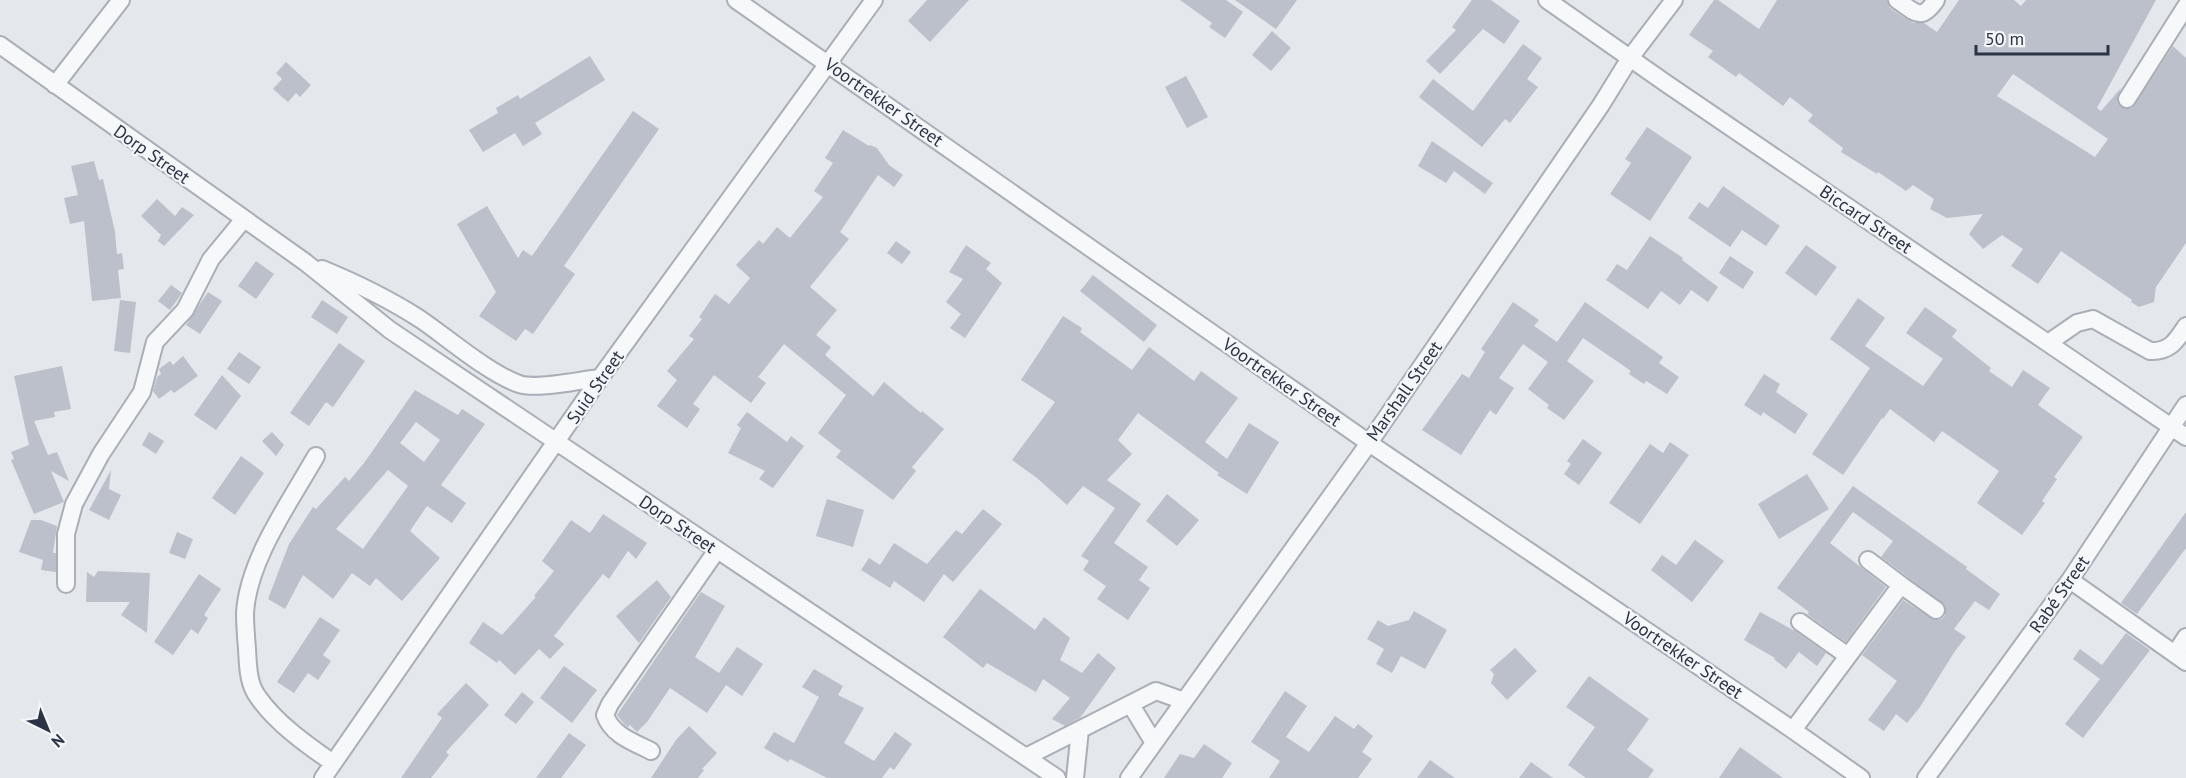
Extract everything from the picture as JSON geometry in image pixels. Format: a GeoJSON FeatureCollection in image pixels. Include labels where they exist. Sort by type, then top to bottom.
{"type":"FeatureCollection","features":[{"type":"Feature","properties":{"kind":"street"},"geometry":{"type":"LineString","coordinates":[[55,85],[121,0]]}},
{"type":"Feature","properties":{"kind":"street","name":"Voortrekker Street"},"geometry":{"type":"LineString","coordinates":[[736,0],[1369,443],[1861,778]]}},
{"type":"Feature","properties":{"kind":"street","name":"Suid Street"},"geometry":{"type":"LineString","coordinates":[[323,778],[600,378],[874,0]]}},
{"type":"Feature","properties":{"kind":"street","name":"Biccard Street"},"geometry":{"type":"LineString","coordinates":[[1547,0],[2186,437]]}},
{"type":"Feature","properties":{"kind":"street","name":"Marshall Street"},"geometry":{"type":"LineString","coordinates":[[1129,778],[1369,443],[1630,58],[1674,0]]}},
{"type":"Feature","properties":{"kind":"street"},"geometry":{"type":"LineString","coordinates":[[1897,0],[1918,14],[1928,11],[1936,0]]}},
{"type":"Feature","properties":{"kind":"street"},"geometry":{"type":"LineString","coordinates":[[2127,99],[2186,6]]}},
{"type":"Feature","properties":{"kind":"street","name":"Dorp Street"},"geometry":{"type":"LineString","coordinates":[[0,45],[304,262],[390,330],[1057,778]]}},
{"type":"Feature","properties":{"kind":"street"},"geometry":{"type":"LineString","coordinates":[[66,584],[66,534],[74,504],[101,454],[142,392],[155,342],[185,310],[211,259],[244,219]]}},
{"type":"Feature","properties":{"kind":"street","name":"Dorp Street"},"geometry":{"type":"LineString","coordinates":[[304,262],[373,291],[419,318],[481,362],[520,384],[536,387],[600,378]]}},
{"type":"Feature","properties":{"kind":"street"},"geometry":{"type":"LineString","coordinates":[[2048,343],[2077,323],[2092,319],[2150,351],[2160,351],[2174,342],[2186,326]]}},
{"type":"Feature","properties":{"kind":"street","name":"Rabé Street"},"geometry":{"type":"LineString","coordinates":[[1926,778],[2070,580],[2186,405]]}},
{"type":"Feature","properties":{"kind":"street"},"geometry":{"type":"LineString","coordinates":[[316,456],[257,562],[245,612],[247,654],[249,680],[257,696],[286,726],[333,763]]}},
{"type":"Feature","properties":{"kind":"street"},"geometry":{"type":"LineString","coordinates":[[651,751],[628,740],[609,726],[605,715],[616,694],[717,550]]}},
{"type":"Feature","properties":{"kind":"street"},"geometry":{"type":"LineString","coordinates":[[1868,560],[1936,610]]}},
{"type":"Feature","properties":{"kind":"street"},"geometry":{"type":"LineString","coordinates":[[2070,580],[2180,658],[2186,638]]}},
{"type":"Feature","properties":{"kind":"street"},"geometry":{"type":"LineString","coordinates":[[1793,730],[1901,585]]}},
{"type":"Feature","properties":{"kind":"street"},"geometry":{"type":"LineString","coordinates":[[1800,622],[1848,656]]}},
{"type":"Feature","properties":{"kind":"street"},"geometry":{"type":"LineString","coordinates":[[1026,757],[1156,691],[1184,701]]}},
{"type":"Feature","properties":{"kind":"street"},"geometry":{"type":"LineString","coordinates":[[1131,705],[1154,743]]}},
{"type":"Feature","properties":{"kind":"street"},"geometry":{"type":"LineString","coordinates":[[1076,778],[1080,730]]}},
{"type":"Feature","properties":{"kind":"building"},"geometry":{"type":"Polygon","coordinates":[[[927,0],[969,0],[930,42],[908,21],[927,0]]]}},
{"type":"Feature","properties":{"kind":"building"},"geometry":{"type":"Polygon","coordinates":[[[1180,0],[1226,0],[1243,12],[1225,38],[1209,27],[1212,23],[1180,0]]]}},
{"type":"Feature","properties":{"kind":"building"},"geometry":{"type":"Polygon","coordinates":[[[1235,0],[1297,0],[1276,29],[1235,0]]]}},
{"type":"Feature","properties":{"kind":"building"},"geometry":{"type":"Polygon","coordinates":[[[1472,0],[1491,0],[1520,21],[1504,44],[1483,29],[1440,74],[1426,61],[1456,30],[1452,27],[1472,0]]]}},
{"type":"Feature","properties":{"kind":"building"},"geometry":{"type":"Polygon","coordinates":[[[1714,0],[1718,0],[1759,29],[1777,0],[1887,0],[1890,8],[1903,17],[1914,23],[1924,23],[1937,32],[1959,0],[2014,0],[2021,6],[2026,0],[2156,0],[2097,108],[2101,111],[2121,88],[2117,98],[2118,104],[2126,109],[2132,108],[2173,46],[2186,58],[2186,243],[2156,287],[2154,302],[2139,307],[2061,251],[2038,284],[2011,266],[2023,249],[2002,235],[1983,249],[1969,234],[1983,214],[1947,218],[1930,209],[1934,199],[1913,185],[1906,191],[1878,172],[1877,174],[1841,152],[1843,148],[1808,121],[1813,115],[1790,97],[1783,106],[1739,73],[1736,77],[1708,57],[1713,51],[1689,35],[1714,0]],[[2013,74],[1997,96],[2095,157],[2108,139],[2013,74]]]}},
{"type":"Feature","properties":{"kind":"building"},"geometry":{"type":"Polygon","coordinates":[[[1272,31],[1291,48],[1271,71],[1252,55],[1272,31]]]}},
{"type":"Feature","properties":{"kind":"building"},"geometry":{"type":"Polygon","coordinates":[[[1523,44],[1542,58],[1527,79],[1538,87],[1510,123],[1505,119],[1482,147],[1419,97],[1433,79],[1473,111],[1523,44]]]}},
{"type":"Feature","properties":{"kind":"building"},"geometry":{"type":"Polygon","coordinates":[[[590,56],[605,80],[535,123],[542,134],[523,146],[515,133],[483,152],[469,130],[498,113],[496,108],[518,95],[520,99],[590,56]]]}},
{"type":"Feature","properties":{"kind":"building"},"geometry":{"type":"Polygon","coordinates":[[[286,62],[311,85],[300,97],[296,93],[288,102],[273,89],[282,79],[276,73],[286,62]]]}},
{"type":"Feature","properties":{"kind":"building"},"geometry":{"type":"Polygon","coordinates":[[[1186,76],[1208,117],[1187,128],[1165,87],[1186,76]]]}},
{"type":"Feature","properties":{"kind":"building"},"geometry":{"type":"Polygon","coordinates":[[[633,111],[659,129],[564,266],[575,274],[533,334],[525,329],[516,341],[479,316],[496,292],[457,224],[487,206],[518,258],[523,250],[532,256],[633,111]]]}},
{"type":"Feature","properties":{"kind":"building"},"geometry":{"type":"Polygon","coordinates":[[[1647,127],[1692,157],[1650,221],[1610,194],[1631,163],[1625,159],[1647,127]]]}},
{"type":"Feature","properties":{"kind":"building"},"geometry":{"type":"Polygon","coordinates":[[[843,130],[869,146],[877,148],[889,165],[903,175],[894,187],[878,175],[840,232],[849,239],[810,287],[837,310],[816,335],[831,347],[825,355],[873,396],[884,382],[944,429],[912,467],[916,471],[893,500],[836,457],[841,451],[818,433],[846,395],[784,344],[758,377],[766,383],[751,403],[714,375],[693,404],[700,409],[687,428],[657,406],[677,380],[667,371],[694,339],[689,336],[702,319],[699,317],[715,294],[729,304],[750,278],[736,265],[759,240],[763,244],[777,227],[790,238],[823,197],[814,191],[833,163],[825,158],[843,130]]]}},
{"type":"Feature","properties":{"kind":"building"},"geometry":{"type":"Polygon","coordinates":[[[1432,141],[1493,183],[1485,194],[1454,171],[1446,183],[1418,166],[1432,141]]]}},
{"type":"Feature","properties":{"kind":"building"},"geometry":{"type":"Polygon","coordinates":[[[94,161],[99,180],[103,179],[115,232],[117,254],[122,253],[124,269],[118,270],[121,298],[92,301],[84,221],[70,224],[64,198],[78,195],[71,166],[94,161]]]}},
{"type":"Feature","properties":{"kind":"building"},"geometry":{"type":"Polygon","coordinates":[[[1723,186],[1780,226],[1766,246],[1742,230],[1730,247],[1688,218],[1699,202],[1708,208],[1723,186]]]}},
{"type":"Feature","properties":{"kind":"building"},"geometry":{"type":"Polygon","coordinates":[[[157,199],[175,216],[182,207],[194,215],[164,246],[158,241],[161,235],[141,216],[157,199]]]}},
{"type":"Feature","properties":{"kind":"building"},"geometry":{"type":"Polygon","coordinates":[[[1650,236],[1683,258],[1682,260],[1718,287],[1708,302],[1691,290],[1680,305],[1661,291],[1648,309],[1606,280],[1617,264],[1627,270],[1650,236]]]}},
{"type":"Feature","properties":{"kind":"building"},"geometry":{"type":"Polygon","coordinates":[[[896,241],[911,252],[902,264],[887,253],[896,241]]]}},
{"type":"Feature","properties":{"kind":"building"},"geometry":{"type":"Polygon","coordinates":[[[966,245],[991,263],[986,269],[1002,283],[965,338],[950,328],[961,314],[946,302],[963,279],[949,272],[966,245]]]}},
{"type":"Feature","properties":{"kind":"building"},"geometry":{"type":"Polygon","coordinates":[[[1806,245],[1837,267],[1816,296],[1785,273],[1806,245]]]}},
{"type":"Feature","properties":{"kind":"building"},"geometry":{"type":"Polygon","coordinates":[[[1730,256],[1754,272],[1743,289],[1719,273],[1730,256]]]}},
{"type":"Feature","properties":{"kind":"building"},"geometry":{"type":"Polygon","coordinates":[[[256,261],[274,274],[256,299],[238,286],[256,261]]]}},
{"type":"Feature","properties":{"kind":"building"},"geometry":{"type":"Polygon","coordinates":[[[1093,275],[1157,325],[1144,342],[1080,291],[1093,275]]]}},
{"type":"Feature","properties":{"kind":"building"},"geometry":{"type":"Polygon","coordinates":[[[171,285],[182,293],[170,310],[158,301],[171,285]]]}},
{"type":"Feature","properties":{"kind":"building"},"geometry":{"type":"Polygon","coordinates":[[[208,292],[222,301],[200,334],[186,325],[208,292]]]}},
{"type":"Feature","properties":{"kind":"building"},"geometry":{"type":"Polygon","coordinates":[[[1858,298],[1885,318],[1865,346],[1923,386],[1943,359],[1906,333],[1925,307],[1957,330],[1952,337],[1991,368],[1989,371],[2012,387],[2023,370],[2050,388],[2038,405],[2083,437],[2054,477],[2057,479],[2042,501],[2045,503],[2022,535],[1977,503],[1999,471],[1942,431],[1934,442],[1890,409],[1843,475],[1812,454],[1870,368],[1830,339],[1858,298]]]}},
{"type":"Feature","properties":{"kind":"building"},"geometry":{"type":"Polygon","coordinates":[[[120,300],[136,302],[130,353],[114,351],[120,300]]]}},
{"type":"Feature","properties":{"kind":"building"},"geometry":{"type":"Polygon","coordinates":[[[322,300],[348,317],[337,334],[311,317],[322,300]]]}},
{"type":"Feature","properties":{"kind":"building"},"geometry":{"type":"Polygon","coordinates":[[[1513,302],[1539,320],[1534,326],[1557,342],[1585,302],[1663,357],[1659,363],[1679,377],[1667,394],[1646,381],[1644,384],[1629,374],[1631,371],[1583,338],[1567,361],[1594,381],[1564,420],[1547,408],[1549,405],[1528,389],[1548,362],[1523,344],[1499,378],[1514,388],[1496,415],[1490,410],[1461,455],[1422,430],[1462,374],[1469,378],[1485,352],[1481,349],[1513,302]]]}},
{"type":"Feature","properties":{"kind":"building"},"geometry":{"type":"Polygon","coordinates":[[[1063,316],[1082,328],[1080,332],[1132,370],[1149,347],[1194,381],[1201,371],[1238,398],[1205,442],[1227,459],[1249,423],[1279,442],[1247,494],[1217,475],[1219,473],[1138,413],[1118,440],[1132,454],[1107,480],[1141,504],[1114,543],[1148,567],[1139,580],[1150,588],[1128,620],[1097,599],[1106,586],[1083,570],[1089,561],[1081,556],[1115,508],[1083,486],[1067,505],[1037,478],[1012,460],[1055,402],[1021,380],[1063,316]]]}},
{"type":"Feature","properties":{"kind":"building"},"geometry":{"type":"Polygon","coordinates":[[[339,343],[365,361],[333,407],[326,402],[309,426],[290,413],[339,343]]]}},
{"type":"Feature","properties":{"kind":"building"},"geometry":{"type":"Polygon","coordinates":[[[239,352],[261,367],[249,384],[227,369],[239,352]]]}},
{"type":"Feature","properties":{"kind":"building"},"geometry":{"type":"Polygon","coordinates":[[[183,356],[198,376],[174,393],[171,390],[159,399],[153,391],[157,377],[161,374],[159,369],[170,361],[173,365],[183,356]]]}},
{"type":"Feature","properties":{"kind":"building"},"geometry":{"type":"Polygon","coordinates":[[[62,366],[71,409],[54,412],[55,417],[34,421],[48,455],[57,452],[69,481],[51,471],[64,502],[34,514],[11,460],[14,459],[11,452],[29,445],[14,376],[62,366]]]}},
{"type":"Feature","properties":{"kind":"building"},"geometry":{"type":"Polygon","coordinates":[[[1764,374],[1780,384],[1776,392],[1808,414],[1795,434],[1763,412],[1761,416],[1744,405],[1764,374]]]}},
{"type":"Feature","properties":{"kind":"building"},"geometry":{"type":"Polygon","coordinates":[[[222,375],[241,396],[216,430],[194,415],[222,375]]]}},
{"type":"Feature","properties":{"kind":"building"},"geometry":{"type":"Polygon","coordinates":[[[415,390],[458,415],[462,409],[485,424],[441,485],[466,503],[452,523],[427,506],[410,531],[440,558],[402,601],[376,578],[370,586],[352,573],[333,599],[303,575],[285,609],[268,599],[289,544],[313,507],[316,509],[345,477],[349,481],[415,390]],[[416,422],[400,443],[424,462],[440,440],[416,422]],[[388,470],[336,529],[363,549],[408,486],[388,470]]]}},
{"type":"Feature","properties":{"kind":"building"},"geometry":{"type":"Polygon","coordinates":[[[747,412],[787,442],[791,436],[804,446],[773,488],[759,479],[765,471],[728,453],[741,428],[737,425],[747,412]]]}},
{"type":"Feature","properties":{"kind":"building"},"geometry":{"type":"Polygon","coordinates":[[[149,432],[164,441],[156,454],[142,445],[149,432]]]}},
{"type":"Feature","properties":{"kind":"building"},"geometry":{"type":"Polygon","coordinates":[[[272,432],[284,445],[276,456],[262,441],[272,432]]]}},
{"type":"Feature","properties":{"kind":"building"},"geometry":{"type":"Polygon","coordinates":[[[1583,439],[1602,453],[1579,485],[1564,474],[1571,464],[1567,461],[1583,439]]]}},
{"type":"Feature","properties":{"kind":"building"},"geometry":{"type":"Polygon","coordinates":[[[1670,442],[1689,455],[1640,524],[1609,503],[1650,444],[1663,453],[1670,442]]]}},
{"type":"Feature","properties":{"kind":"building"},"geometry":{"type":"Polygon","coordinates":[[[241,456],[264,473],[235,515],[212,498],[241,456]]]}},
{"type":"Feature","properties":{"kind":"building"},"geometry":{"type":"Polygon","coordinates":[[[111,470],[109,489],[121,495],[109,520],[89,510],[111,470]]]}},
{"type":"Feature","properties":{"kind":"building"},"geometry":{"type":"Polygon","coordinates":[[[1807,474],[1829,509],[1779,539],[1758,504],[1807,474]]]}},
{"type":"Feature","properties":{"kind":"building"},"geometry":{"type":"Polygon","coordinates":[[[1853,486],[1967,567],[1966,569],[2000,594],[1989,610],[1975,601],[1954,629],[1966,637],[1920,707],[1907,723],[1896,714],[1884,731],[1868,720],[1897,681],[1862,655],[1903,600],[1934,620],[1945,616],[1945,605],[1881,557],[1893,541],[1853,512],[1830,543],[1886,587],[1846,642],[1807,614],[1809,612],[1777,588],[1853,486]]]}},
{"type":"Feature","properties":{"kind":"building"},"geometry":{"type":"Polygon","coordinates":[[[1167,494],[1199,520],[1177,546],[1146,521],[1167,494]]]}},
{"type":"Feature","properties":{"kind":"building"},"geometry":{"type":"Polygon","coordinates":[[[827,499],[864,510],[853,547],[816,536],[827,499]]]}},
{"type":"Feature","properties":{"kind":"building"},"geometry":{"type":"Polygon","coordinates":[[[983,509],[1002,524],[953,582],[944,574],[924,602],[894,581],[890,588],[861,570],[869,558],[880,565],[894,543],[927,564],[956,530],[962,534],[983,509]]]}},
{"type":"Feature","properties":{"kind":"building"},"geometry":{"type":"Polygon","coordinates":[[[2186,512],[2186,548],[2137,614],[2121,603],[2186,512]]]}},
{"type":"Feature","properties":{"kind":"building"},"geometry":{"type":"Polygon","coordinates":[[[603,514],[647,543],[636,559],[628,551],[609,579],[603,574],[554,636],[564,644],[550,659],[539,649],[515,675],[499,660],[497,663],[469,643],[483,622],[502,635],[536,597],[534,596],[554,571],[542,561],[571,520],[590,533],[603,514]]]}},
{"type":"Feature","properties":{"kind":"building"},"geometry":{"type":"Polygon","coordinates":[[[31,520],[41,520],[57,526],[53,553],[56,553],[56,572],[41,570],[43,560],[19,552],[31,520]]]}},
{"type":"Feature","properties":{"kind":"building"},"geometry":{"type":"Polygon","coordinates":[[[177,532],[193,539],[185,559],[169,553],[177,532]]]}},
{"type":"Feature","properties":{"kind":"building"},"geometry":{"type":"Polygon","coordinates":[[[1695,540],[1724,561],[1692,602],[1651,570],[1662,555],[1676,565],[1695,540]]]}},
{"type":"Feature","properties":{"kind":"building"},"geometry":{"type":"Polygon","coordinates":[[[98,571],[150,573],[147,633],[121,615],[130,602],[86,602],[87,572],[94,577],[98,571]]]}},
{"type":"Feature","properties":{"kind":"building"},"geometry":{"type":"Polygon","coordinates":[[[199,574],[221,589],[204,615],[208,618],[198,634],[191,629],[173,655],[154,642],[199,574]]]}},
{"type":"Feature","properties":{"kind":"building"},"geometry":{"type":"Polygon","coordinates":[[[657,580],[671,597],[639,643],[616,616],[657,580]]]}},
{"type":"Feature","properties":{"kind":"building"},"geometry":{"type":"Polygon","coordinates":[[[980,589],[1035,630],[1044,617],[1070,638],[1060,660],[1082,673],[1098,653],[1116,668],[1080,718],[1065,726],[1052,719],[1070,698],[1043,679],[1036,692],[987,663],[983,668],[943,637],[980,589]]]}},
{"type":"Feature","properties":{"kind":"building"},"geometry":{"type":"Polygon","coordinates":[[[701,592],[725,606],[695,657],[719,673],[737,647],[763,664],[742,696],[726,685],[707,713],[670,688],[647,722],[637,732],[630,725],[628,727],[625,725],[617,715],[701,592]]]}},
{"type":"Feature","properties":{"kind":"building"},"geometry":{"type":"Polygon","coordinates":[[[1414,611],[1447,630],[1425,669],[1401,656],[1392,673],[1376,664],[1384,649],[1367,639],[1378,620],[1388,626],[1409,620],[1414,611]]]}},
{"type":"Feature","properties":{"kind":"building"},"geometry":{"type":"Polygon","coordinates":[[[1760,612],[1795,631],[1826,653],[1817,666],[1799,652],[1786,669],[1775,658],[1744,640],[1760,612]]]}},
{"type":"Feature","properties":{"kind":"building"},"geometry":{"type":"Polygon","coordinates":[[[320,617],[340,630],[323,655],[331,661],[318,680],[308,673],[294,693],[277,682],[320,617]]]}},
{"type":"Feature","properties":{"kind":"building"},"geometry":{"type":"Polygon","coordinates":[[[2126,633],[2150,650],[2083,738],[2065,724],[2100,679],[2073,659],[2080,649],[2102,665],[2126,633]]]}},
{"type":"Feature","properties":{"kind":"building"},"geometry":{"type":"Polygon","coordinates":[[[1515,648],[1537,671],[1507,700],[1491,683],[1494,674],[1490,670],[1515,648]]]}},
{"type":"Feature","properties":{"kind":"building"},"geometry":{"type":"Polygon","coordinates":[[[564,666],[597,690],[572,723],[540,698],[564,666]]]}},
{"type":"Feature","properties":{"kind":"building"},"geometry":{"type":"Polygon","coordinates":[[[814,669],[843,686],[838,695],[864,708],[844,743],[874,761],[895,732],[912,744],[894,770],[890,767],[882,778],[827,778],[790,759],[788,762],[764,748],[774,732],[794,743],[819,697],[802,687],[814,669]]]}},
{"type":"Feature","properties":{"kind":"building"},"geometry":{"type":"Polygon","coordinates":[[[1589,676],[1649,719],[1627,750],[1654,770],[1648,778],[1586,778],[1568,765],[1595,727],[1566,707],[1589,676]]]}},
{"type":"Feature","properties":{"kind":"building"},"geometry":{"type":"Polygon","coordinates":[[[466,683],[489,705],[446,752],[449,755],[431,778],[401,778],[442,718],[437,714],[466,683]]]}},
{"type":"Feature","properties":{"kind":"building"},"geometry":{"type":"Polygon","coordinates":[[[1285,691],[1307,706],[1286,737],[1309,752],[1335,716],[1354,729],[1358,724],[1373,736],[1362,752],[1372,759],[1358,778],[1269,778],[1280,761],[1251,742],[1285,691]]]}},
{"type":"Feature","properties":{"kind":"building"},"geometry":{"type":"Polygon","coordinates":[[[522,692],[534,702],[516,724],[504,715],[522,692]]]}},
{"type":"Feature","properties":{"kind":"building"},"geometry":{"type":"Polygon","coordinates":[[[689,726],[717,753],[702,769],[704,770],[698,778],[651,778],[676,740],[689,726]]]}},
{"type":"Feature","properties":{"kind":"building"},"geometry":{"type":"Polygon","coordinates":[[[569,733],[586,745],[561,778],[536,778],[569,733]]]}},
{"type":"Feature","properties":{"kind":"building"},"geometry":{"type":"Polygon","coordinates":[[[1204,744],[1232,763],[1222,778],[1164,778],[1180,754],[1194,758],[1204,744]]]}},
{"type":"Feature","properties":{"kind":"building"},"geometry":{"type":"Polygon","coordinates":[[[1740,747],[1783,778],[1719,778],[1740,747]]]}},
{"type":"Feature","properties":{"kind":"building"},"geometry":{"type":"Polygon","coordinates":[[[1430,760],[1455,778],[1417,778],[1430,760]]]}},
{"type":"Feature","properties":{"kind":"building"},"geometry":{"type":"Polygon","coordinates":[[[1531,762],[1553,778],[1519,778],[1531,762]]]}}]}
